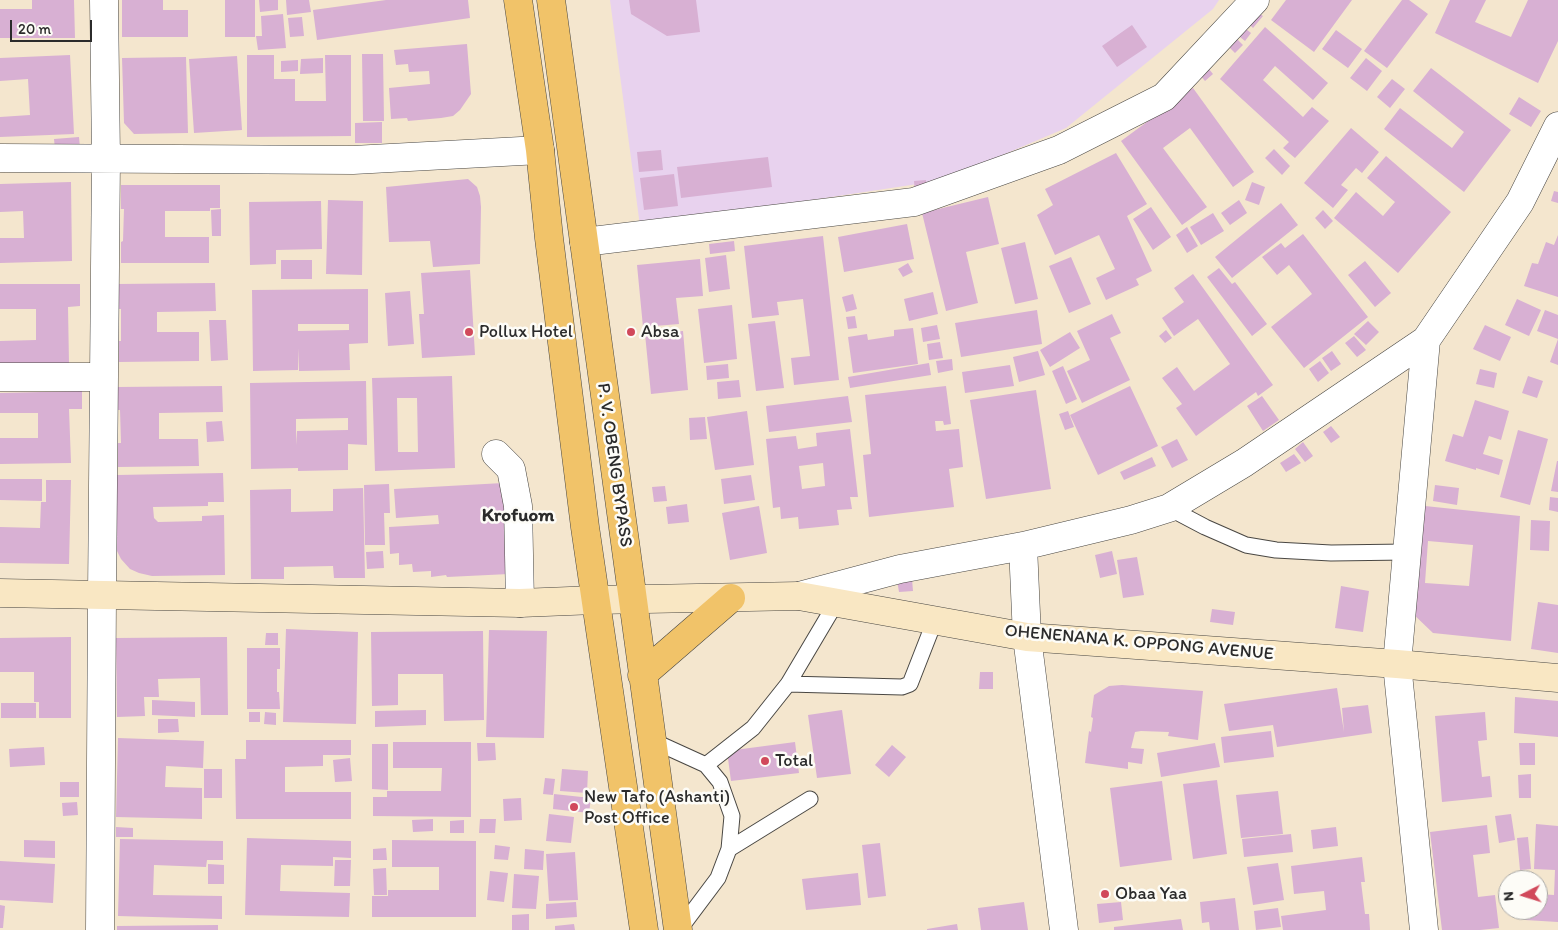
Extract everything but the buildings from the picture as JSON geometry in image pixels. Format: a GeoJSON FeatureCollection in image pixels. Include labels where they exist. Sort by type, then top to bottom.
{"type":"FeatureCollection","features":[{"type":"Feature","properties":{"kind":"highway","name":"P. V. OBENG BYPASS"},"geometry":{"type":"LineString","coordinates":[[518,0],[540,150],[549,238],[595,600],[644,930]]}},
{"type":"Feature","properties":{"kind":"highway","name":"P. V. OBENG BYPASS"},"geometry":{"type":"LineString","coordinates":[[551,0],[678,930]]}},
{"type":"Feature","properties":{"kind":"highway"},"geometry":{"type":"LineString","coordinates":[[642,675],[731,598]]}},
{"type":"Feature","properties":{"kind":"street"},"geometry":{"type":"LineString","coordinates":[[100,930],[106,158],[104,0]]}},
{"type":"Feature","properties":{"kind":"street"},"geometry":{"type":"LineString","coordinates":[[584,242],[914,202],[1050,154],[1164,97],[1255,0]]}},
{"type":"Feature","properties":{"kind":"street"},"geometry":{"type":"LineString","coordinates":[[799,596],[900,569],[1023,546],[1130,520],[1169,508],[1244,463],[1426,340],[1520,202],[1558,126]]}},
{"type":"Feature","properties":{"kind":"street"},"geometry":{"type":"LineString","coordinates":[[0,158],[353,160],[540,150]]}},
{"type":"Feature","properties":{"kind":"street"},"geometry":{"type":"LineString","coordinates":[[1424,930],[1397,664],[1426,340]]}},
{"type":"Feature","properties":{"kind":"street"},"geometry":{"type":"LineString","coordinates":[[0,377],[104,377]]}},
{"type":"Feature","properties":{"kind":"street"},"geometry":{"type":"LineString","coordinates":[[496,454],[511,469],[518,506],[520,603]]}},
{"type":"Feature","properties":{"kind":"street"},"geometry":{"type":"LineString","coordinates":[[1023,546],[1027,637],[1064,930]]}},
{"type":"Feature","properties":{"kind":"street","name":"OHENENANA K. OPPONG AVENUE"},"geometry":{"type":"LineString","coordinates":[[0,593],[520,603],[799,596],[1027,637],[1397,664],[1558,678]]}},
{"type":"Feature","properties":{"kind":"lane"},"geometry":{"type":"LineString","coordinates":[[1169,508],[1205,527],[1246,545],[1276,550],[1331,553],[1407,552]]}},
{"type":"Feature","properties":{"kind":"lane"},"geometry":{"type":"LineString","coordinates":[[706,765],[753,728],[788,684],[836,603]]}},
{"type":"Feature","properties":{"kind":"lane"},"geometry":{"type":"LineString","coordinates":[[788,684],[902,687],[910,684],[935,620]]}},
{"type":"Feature","properties":{"kind":"lane"},"geometry":{"type":"LineString","coordinates":[[651,740],[706,765],[720,782],[732,816],[729,849],[718,878],[678,930]]}},
{"type":"Feature","properties":{"kind":"lane"},"geometry":{"type":"LineString","coordinates":[[729,849],[810,799]]}},
{"type":"Feature","properties":{"kind":"shaded area"},"geometry":{"type":"Polygon","coordinates":[[[610,0],[1219,0],[1213,9],[1066,128],[944,180],[640,226],[610,0]]]}},
{"type":"Feature","properties":{"kind":"place","name":"Pollux Hotel"},"geometry":{"type":"Point","coordinates":[469,332]}},
{"type":"Feature","properties":{"kind":"place","name":"Absa"},"geometry":{"type":"Point","coordinates":[631,332]}},
{"type":"Feature","properties":{"kind":"place","name":"Total"},"geometry":{"type":"Point","coordinates":[765,761]}},
{"type":"Feature","properties":{"kind":"place","name":"New Tafo (Ashanti) Post Office"},"geometry":{"type":"Point","coordinates":[574,807]}},
{"type":"Feature","properties":{"kind":"place","name":"Obaa Yaa"},"geometry":{"type":"Point","coordinates":[1105,894]}},
{"type":"Feature","properties":{"kind":"district","name":"Krofuom"},"geometry":{"type":"Point","coordinates":[518,516]}}]}
